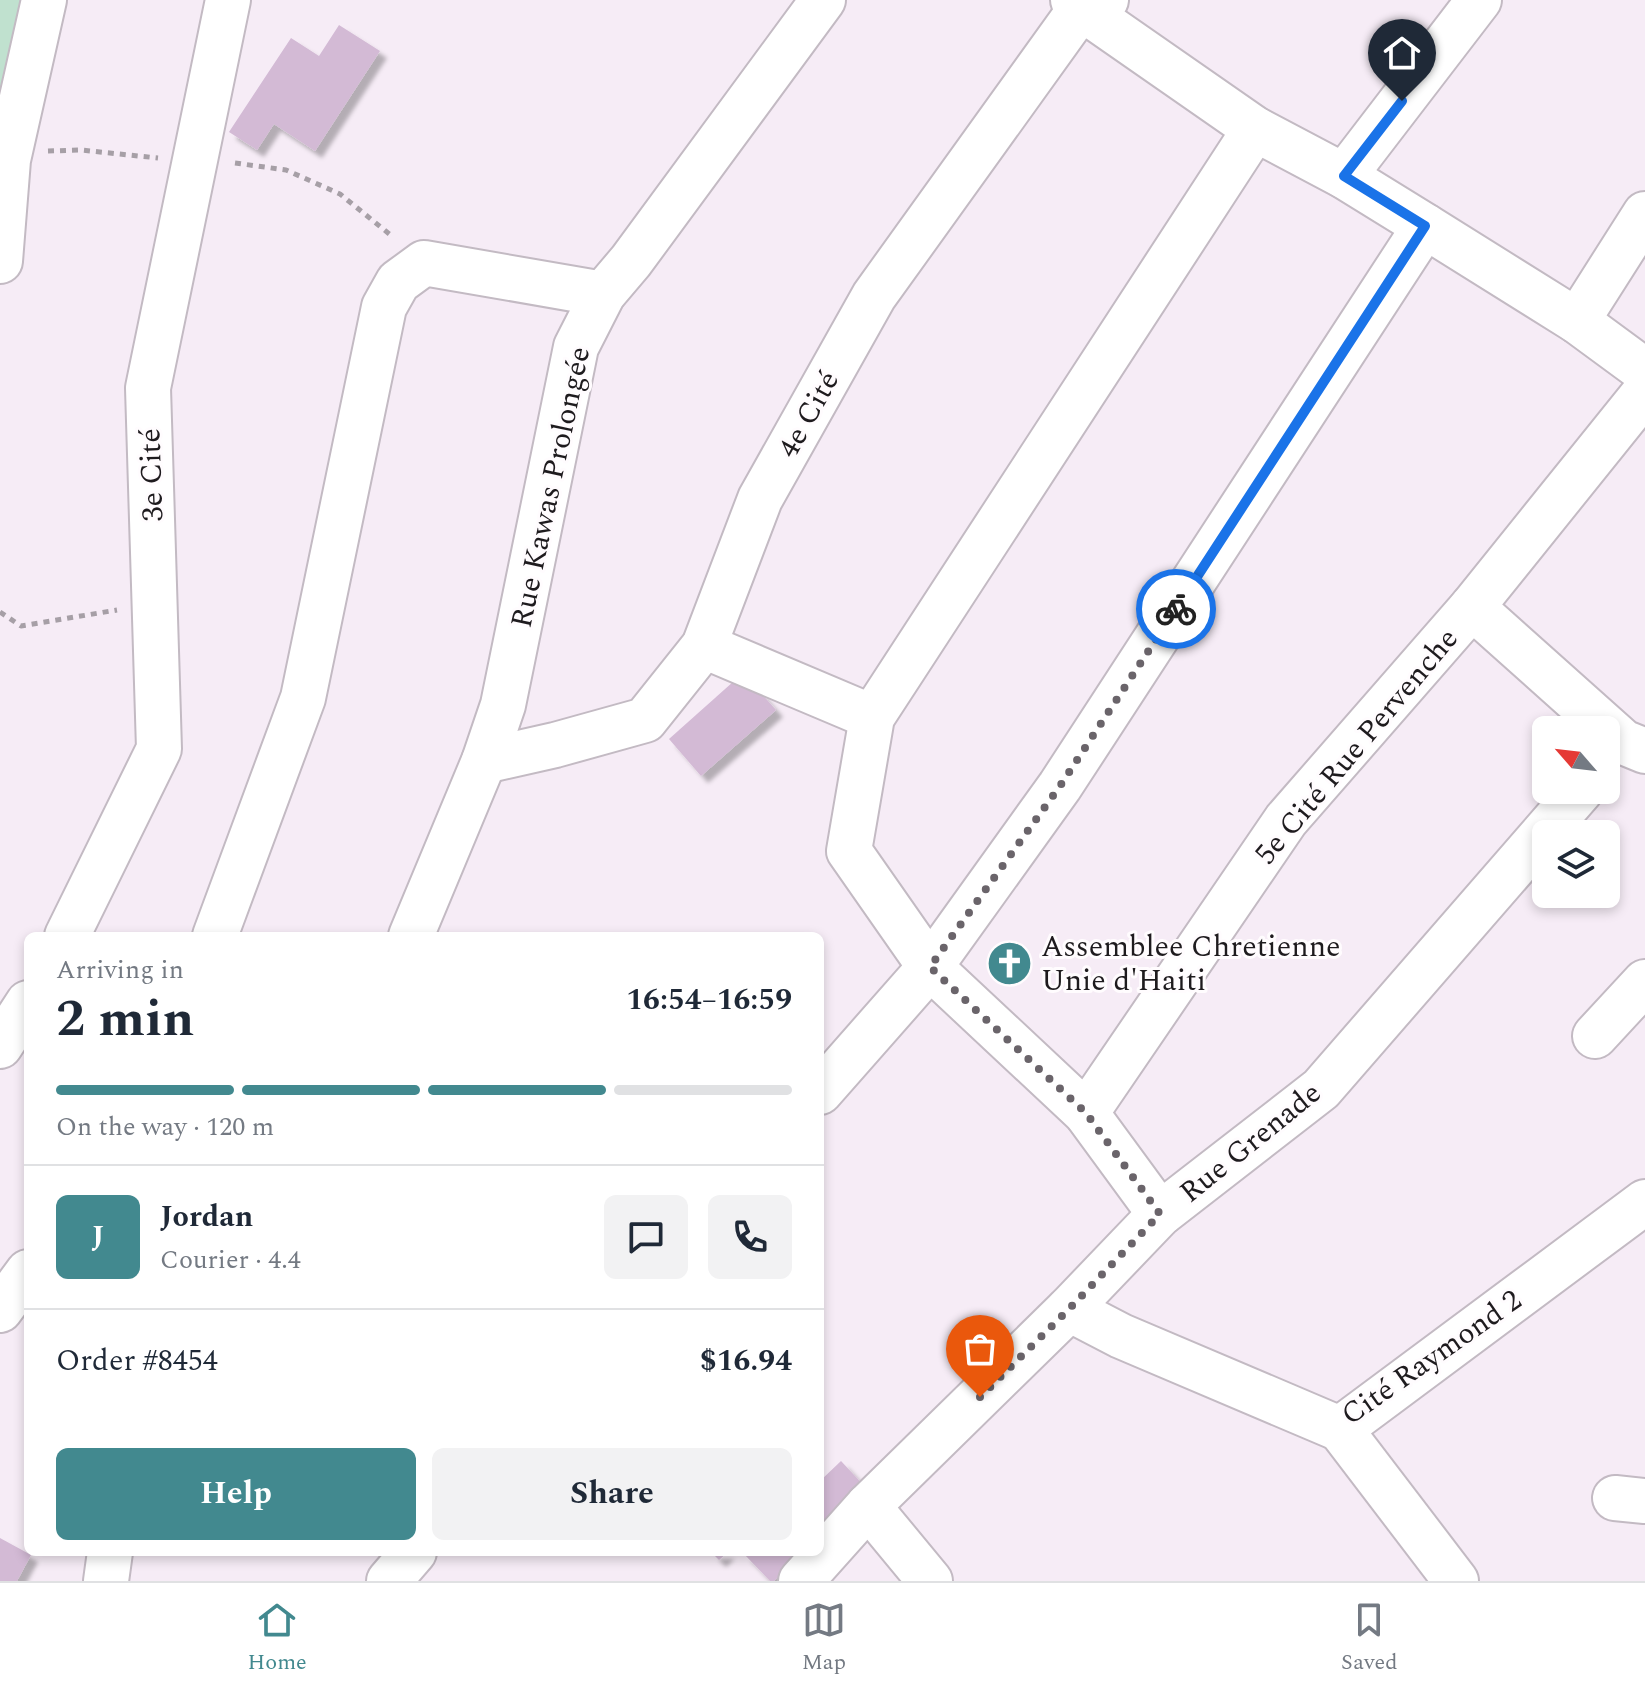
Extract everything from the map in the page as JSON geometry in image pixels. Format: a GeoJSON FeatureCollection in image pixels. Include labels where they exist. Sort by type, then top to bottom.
{"type":"FeatureCollection","features":[{"type":"Feature","properties":{"kind":"street"},"geometry":{"type":"LineString","coordinates":[[0,261],[4,160],[44,0]]}},
{"type":"Feature","properties":{"kind":"street","name":"3e Cité"},"geometry":{"type":"LineString","coordinates":[[69,932],[159,749],[148,388],[228,0]]}},
{"type":"Feature","properties":{"kind":"street","name":"Rue Kawas Prolongée"},"geometry":{"type":"LineString","coordinates":[[413,932],[484,761],[503,705],[576,347],[603,294],[631,261],[823,0]]}},
{"type":"Feature","properties":{"kind":"street"},"geometry":{"type":"LineString","coordinates":[[1344,176],[1479,0]]}},
{"type":"Feature","properties":{"kind":"street"},"geometry":{"type":"LineString","coordinates":[[1086,3],[1255,129],[1344,176],[1425,226],[1577,321],[1645,371]]}},
{"type":"Feature","properties":{"kind":"street","name":"4e Cité"},"geometry":{"type":"LineString","coordinates":[[484,761],[645,720],[704,646],[760,499],[874,296],[1086,3]]}},
{"type":"Feature","properties":{"kind":"street"},"geometry":{"type":"LineString","coordinates":[[1160,1214],[1086,1113],[930,967],[849,851],[872,717],[1255,129]]}},
{"type":"Feature","properties":{"kind":"street"},"geometry":{"type":"LineString","coordinates":[[1577,321],[1645,214]]}},
{"type":"Feature","properties":{"kind":"street"},"geometry":{"type":"LineString","coordinates":[[824,1087],[930,967],[1060,786],[1425,226]]}},
{"type":"Feature","properties":{"kind":"street"},"geometry":{"type":"LineString","coordinates":[[216,932],[303,698],[384,307],[398,282],[424,263],[603,294]]}},
{"type":"Feature","properties":{"kind":"street","name":"5e Cité Rue Pervenche"},"geometry":{"type":"LineString","coordinates":[[1086,1113],[1286,820],[1472,607],[1645,392]]}},
{"type":"Feature","properties":{"kind":"street"},"geometry":{"type":"LineString","coordinates":[[1472,607],[1630,743]]}},
{"type":"Feature","properties":{"kind":"street"},"geometry":{"type":"LineString","coordinates":[[704,646],[872,717]]}},
{"type":"Feature","properties":{"kind":"street","name":"Rue Grenade"},"geometry":{"type":"LineString","coordinates":[[824,1555],[868,1506],[1069,1309],[1160,1214],[1321,1089],[1569,804]]}},
{"type":"Feature","properties":{"kind":"street"},"geometry":{"type":"LineString","coordinates":[[1595,1036],[1645,982]]}},
{"type":"Feature","properties":{"kind":"street"},"geometry":{"type":"LineString","coordinates":[[0,1046],[24,1009]]}},
{"type":"Feature","properties":{"kind":"street","name":"Cité Raymond 2"},"geometry":{"type":"LineString","coordinates":[[1069,1309],[1121,1336],[1340,1429],[1645,1202]]}},
{"type":"Feature","properties":{"kind":"street"},"geometry":{"type":"LineString","coordinates":[[0,1310],[24,1277]]}},
{"type":"Feature","properties":{"kind":"street"},"geometry":{"type":"LineString","coordinates":[[1340,1429],[1456,1581]]}},
{"type":"Feature","properties":{"kind":"street"},"geometry":{"type":"LineString","coordinates":[[868,1506],[930,1581]]}},
{"type":"Feature","properties":{"kind":"street"},"geometry":{"type":"LineString","coordinates":[[106,1581],[109,1556]]}},
{"type":"Feature","properties":{"kind":"street"},"geometry":{"type":"LineString","coordinates":[[389,1581],[411,1556]]}},
{"type":"Feature","properties":{"kind":"street","name":"Rue Grenade"},"geometry":{"type":"LineString","coordinates":[[801,1581],[823,1556]]}},
{"type":"Feature","properties":{"kind":"path"},"geometry":{"type":"LineString","coordinates":[[4,160],[32,151],[81,150],[195,158],[286,170],[340,194],[424,263]]}},
{"type":"Feature","properties":{"kind":"path"},"geometry":{"type":"LineString","coordinates":[[0,612],[21,626],[155,603]]}},
{"type":"Feature","properties":{"kind":"green space"},"geometry":{"type":"Polygon","coordinates":[[[0,0],[26,0],[0,121],[0,0]]]}},
{"type":"Feature","properties":{"kind":"building"},"geometry":{"type":"Polygon","coordinates":[[[339,25],[380,51],[315,151],[274,124],[257,150],[229,132],[291,38],[319,56],[339,25]]]}},
{"type":"Feature","properties":{"kind":"building"},"geometry":{"type":"Polygon","coordinates":[[[743,673],[776,710],[701,776],[669,739],[743,673]]]}},
{"type":"Feature","properties":{"kind":"building"},"geometry":{"type":"Polygon","coordinates":[[[841,1461],[869,1491],[824,1534],[824,1477],[841,1461]]]}},
{"type":"Feature","properties":{"kind":"building"},"geometry":{"type":"Polygon","coordinates":[[[0,1538],[24,1551],[24,1556],[30,1556],[17,1581],[0,1581],[0,1538]]]}},
{"type":"Feature","properties":{"kind":"building"},"geometry":{"type":"Polygon","coordinates":[[[746,1556],[801,1556],[774,1581],[770,1581],[746,1556]]]}},
{"type":"Feature","properties":{"kind":"way so far"},"geometry":{"type":"LineString","coordinates":[[980,1397],[1160,1214],[1086,1113],[930,967],[1060,786],[1176,609]]}},
{"type":"Feature","properties":{"kind":"place","name":"Assemblee Chretienne Unie d'Haiti"},"geometry":{"type":"Point","coordinates":[1010,963]}},
{"type":"Feature","properties":{"kind":"route"},"geometry":{"type":"LineString","coordinates":[[1176,609],[1425,226],[1344,176],[1402,101]]}}]}
